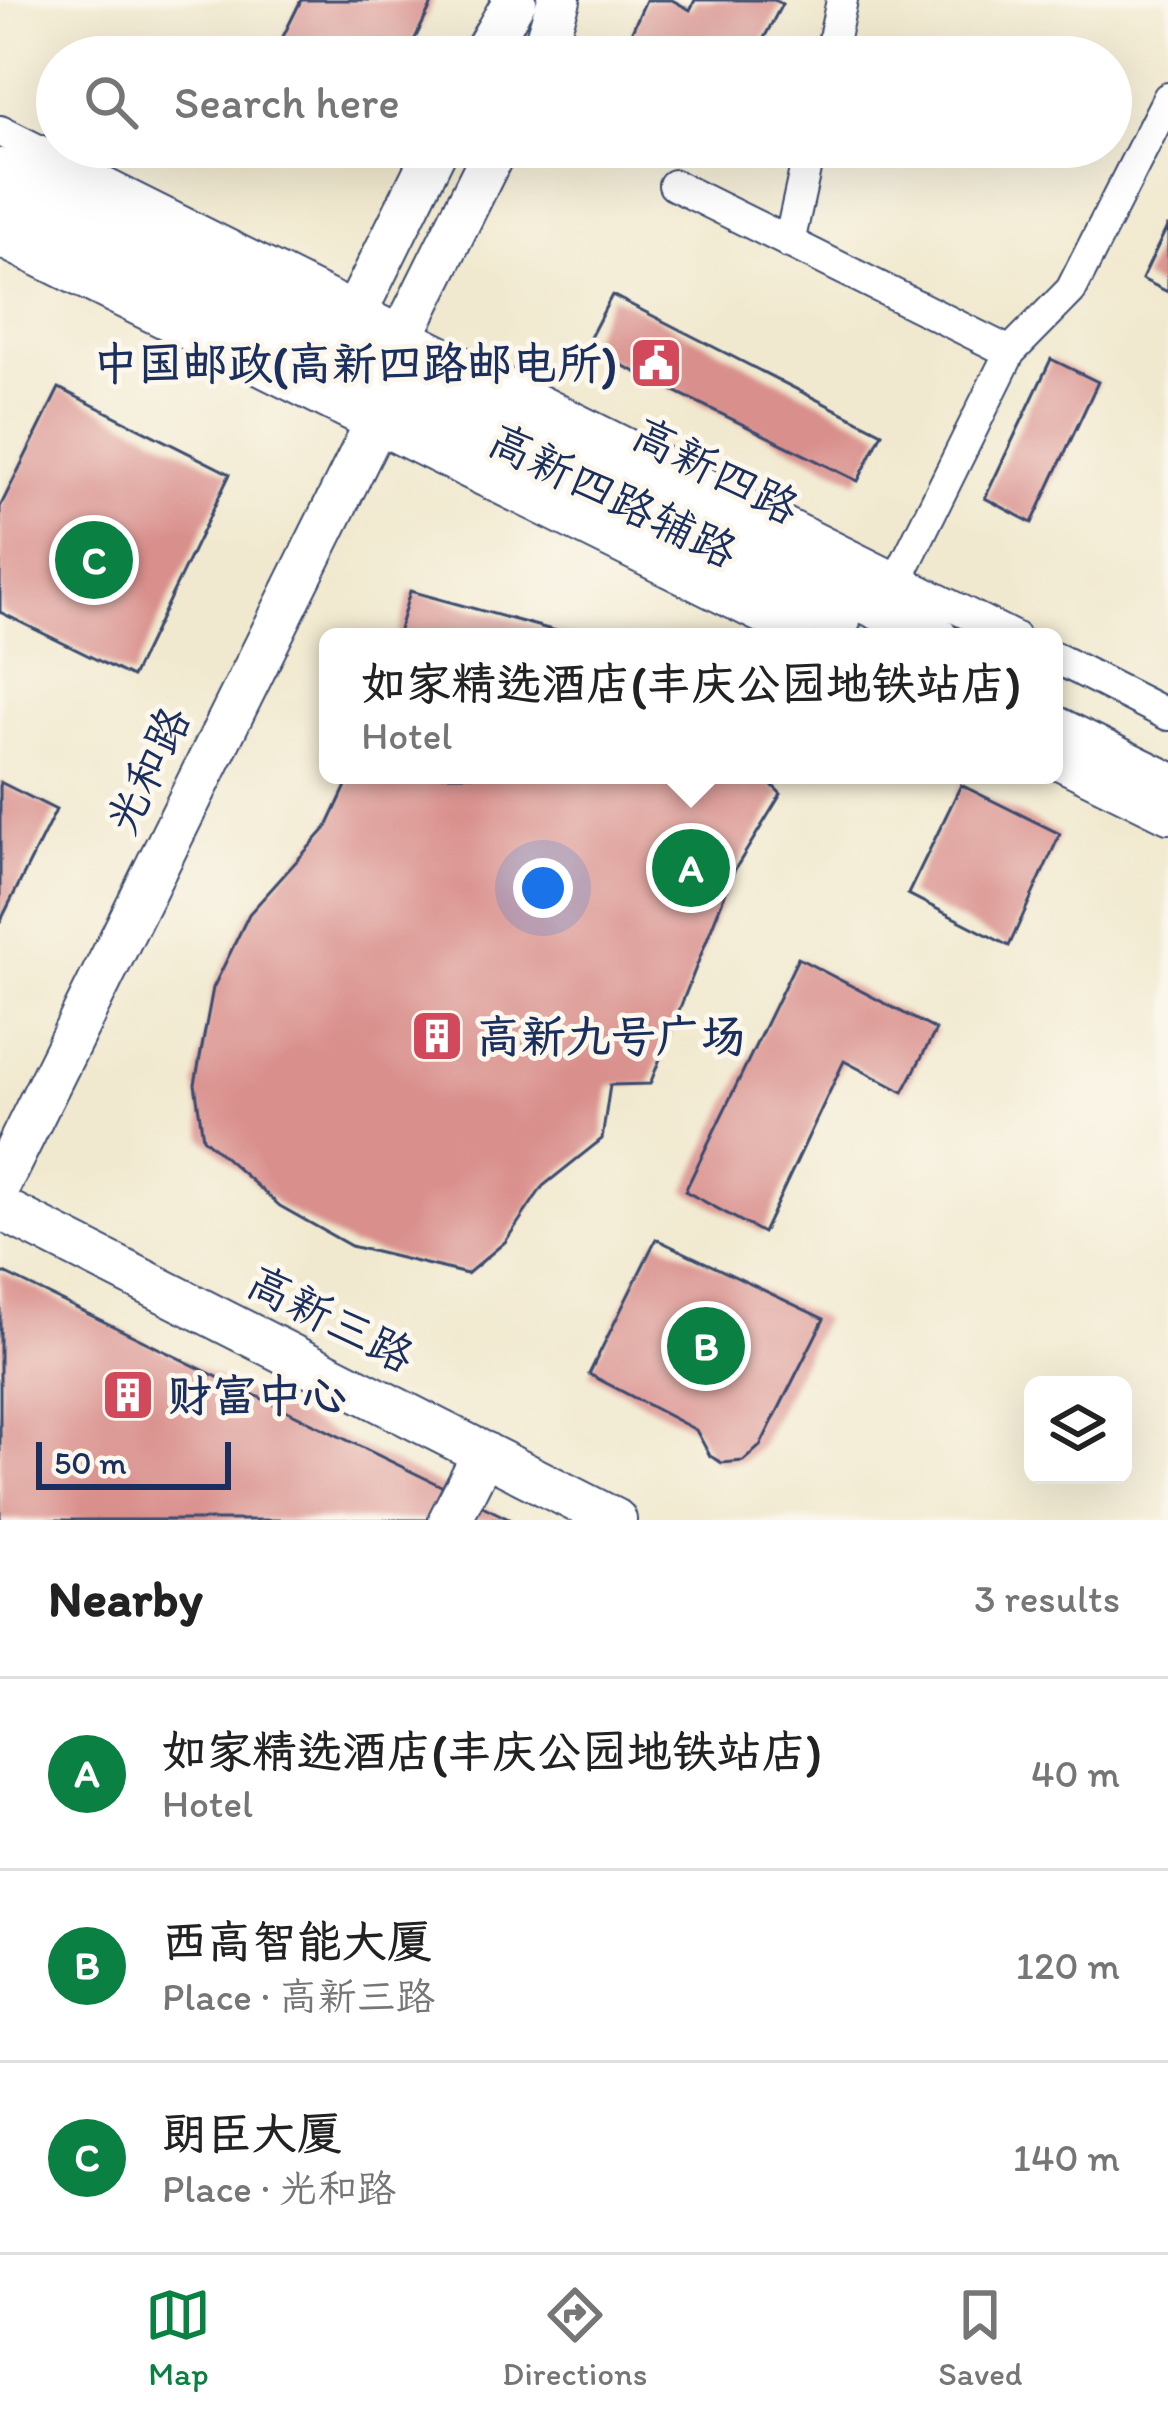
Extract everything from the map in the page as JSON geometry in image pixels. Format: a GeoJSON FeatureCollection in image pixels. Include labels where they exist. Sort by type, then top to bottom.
{"type":"FeatureCollection","features":[{"type":"Feature","properties":{"kind":"street"},"geometry":{"type":"LineString","coordinates":[[494,36],[515,0]]}},
{"type":"Feature","properties":{"kind":"street"},"geometry":{"type":"LineString","coordinates":[[548,36],[559,0]]}},
{"type":"Feature","properties":{"kind":"street"},"geometry":{"type":"LineString","coordinates":[[834,36],[842,0]]}},
{"type":"Feature","properties":{"kind":"street"},"geometry":{"type":"LineString","coordinates":[[884,609],[1010,352],[1071,290],[1168,98]]}},
{"type":"Feature","properties":{"kind":"street","name":"高新四路辅路"},"geometry":{"type":"LineString","coordinates":[[0,131],[36,151]]}},
{"type":"Feature","properties":{"kind":"street","name":"高新四路辅路"},"geometry":{"type":"LineString","coordinates":[[67,168],[349,325],[388,381],[786,628]]}},
{"type":"Feature","properties":{"kind":"street"},"geometry":{"type":"LineString","coordinates":[[349,325],[427,168]]}},
{"type":"Feature","properties":{"kind":"street","name":"光和路"},"geometry":{"type":"LineString","coordinates":[[0,1183],[486,168]]}},
{"type":"Feature","properties":{"kind":"street"},"geometry":{"type":"LineString","coordinates":[[789,243],[805,168]]}},
{"type":"Feature","properties":{"kind":"street"},"geometry":{"type":"LineString","coordinates":[[0,170],[349,325],[388,381]]}},
{"type":"Feature","properties":{"kind":"street"},"geometry":{"type":"LineString","coordinates":[[674,185],[1010,352]]}},
{"type":"Feature","properties":{"kind":"street","name":"高新四路"},"geometry":{"type":"LineString","coordinates":[[0,210],[388,381],[919,628]]}},
{"type":"Feature","properties":{"kind":"street","name":"高新四路辅路"},"geometry":{"type":"LineString","coordinates":[[0,242],[388,381],[884,609],[972,628]]}},
{"type":"Feature","properties":{"kind":"street"},"geometry":{"type":"LineString","coordinates":[[1063,662],[1168,715]]}},
{"type":"Feature","properties":{"kind":"street"},"geometry":{"type":"LineString","coordinates":[[1063,700],[1168,752]]}},
{"type":"Feature","properties":{"kind":"street"},"geometry":{"type":"LineString","coordinates":[[1063,731],[1168,783]]}},
{"type":"Feature","properties":{"kind":"street"},"geometry":{"type":"LineString","coordinates":[[1063,766],[1168,818]]}},
{"type":"Feature","properties":{"kind":"street","name":"高新三路"},"geometry":{"type":"LineString","coordinates":[[0,1208],[615,1520]]}},
{"type":"Feature","properties":{"kind":"street"},"geometry":{"type":"LineString","coordinates":[[450,1520],[484,1453]]}},
{"type":"Feature","properties":{"kind":"building"},"geometry":{"type":"Polygon","coordinates":[[[301,0],[434,0],[416,36],[283,36],[301,0]]]}},
{"type":"Feature","properties":{"kind":"building"},"geometry":{"type":"Polygon","coordinates":[[[646,0],[672,0],[690,10],[695,0],[774,0],[782,4],[765,36],[630,36],[646,0]]]}},
{"type":"Feature","properties":{"kind":"building"},"geometry":{"type":"Polygon","coordinates":[[[1168,225],[1168,292],[1142,279],[1168,225]]]}},
{"type":"Feature","properties":{"kind":"building"},"geometry":{"type":"Polygon","coordinates":[[[612,295],[882,433],[858,481],[585,347],[612,295]]]}},
{"type":"Feature","properties":{"kind":"building"},"geometry":{"type":"Polygon","coordinates":[[[1051,359],[1098,382],[1032,523],[985,498],[1051,359]]]}},
{"type":"Feature","properties":{"kind":"building"},"geometry":{"type":"Polygon","coordinates":[[[59,388],[230,474],[132,677],[0,612],[0,507],[59,388]]]}},
{"type":"Feature","properties":{"kind":"building"},"geometry":{"type":"Polygon","coordinates":[[[410,591],[545,628],[400,628],[410,591]]]}},
{"type":"Feature","properties":{"kind":"building"},"geometry":{"type":"Polygon","coordinates":[[[0,782],[56,810],[0,922],[0,782]]]}},
{"type":"Feature","properties":{"kind":"building","name":"高新九号广场"},"geometry":{"type":"Polygon","coordinates":[[[347,784],[771,784],[781,794],[734,871],[650,1084],[610,1085],[602,1139],[543,1186],[505,1242],[467,1274],[351,1246],[280,1206],[203,1138],[195,1084],[213,988],[249,914],[327,827],[347,784]]]}},
{"type":"Feature","properties":{"kind":"building"},"geometry":{"type":"Polygon","coordinates":[[[961,785],[1060,834],[1009,946],[908,894],[961,785]]]}},
{"type":"Feature","properties":{"kind":"building"},"geometry":{"type":"Polygon","coordinates":[[[798,958],[936,1030],[903,1092],[844,1061],[763,1233],[685,1191],[798,958]]]}},
{"type":"Feature","properties":{"kind":"building"},"geometry":{"type":"Polygon","coordinates":[[[656,1239],[824,1319],[760,1446],[743,1461],[722,1463],[710,1456],[696,1430],[589,1374],[656,1239]]]}},
{"type":"Feature","properties":{"kind":"building","name":"财富中心"},"geometry":{"type":"Polygon","coordinates":[[[0,1271],[511,1520],[0,1520],[0,1271]]]}},
{"type":"Feature","properties":{"kind":"place","name":"中国邮政(高新四路邮电所)"},"geometry":{"type":"Point","coordinates":[656,363]}},
{"type":"Feature","properties":{"kind":"place","name":"朗臣大厦"},"geometry":{"type":"Point","coordinates":[94,560]}},
{"type":"Feature","properties":{"kind":"place","name":"如家精选酒店(丰庆公园地铁站店)"},"geometry":{"type":"Point","coordinates":[691,868]}},
{"type":"Feature","properties":{"kind":"place","name":"高新九号广场"},"geometry":{"type":"Point","coordinates":[437,1036]}},
{"type":"Feature","properties":{"kind":"place","name":"西高智能大厦"},"geometry":{"type":"Point","coordinates":[706,1346]}},
{"type":"Feature","properties":{"kind":"place","name":"财富中心"},"geometry":{"type":"Point","coordinates":[128,1395]}}]}
